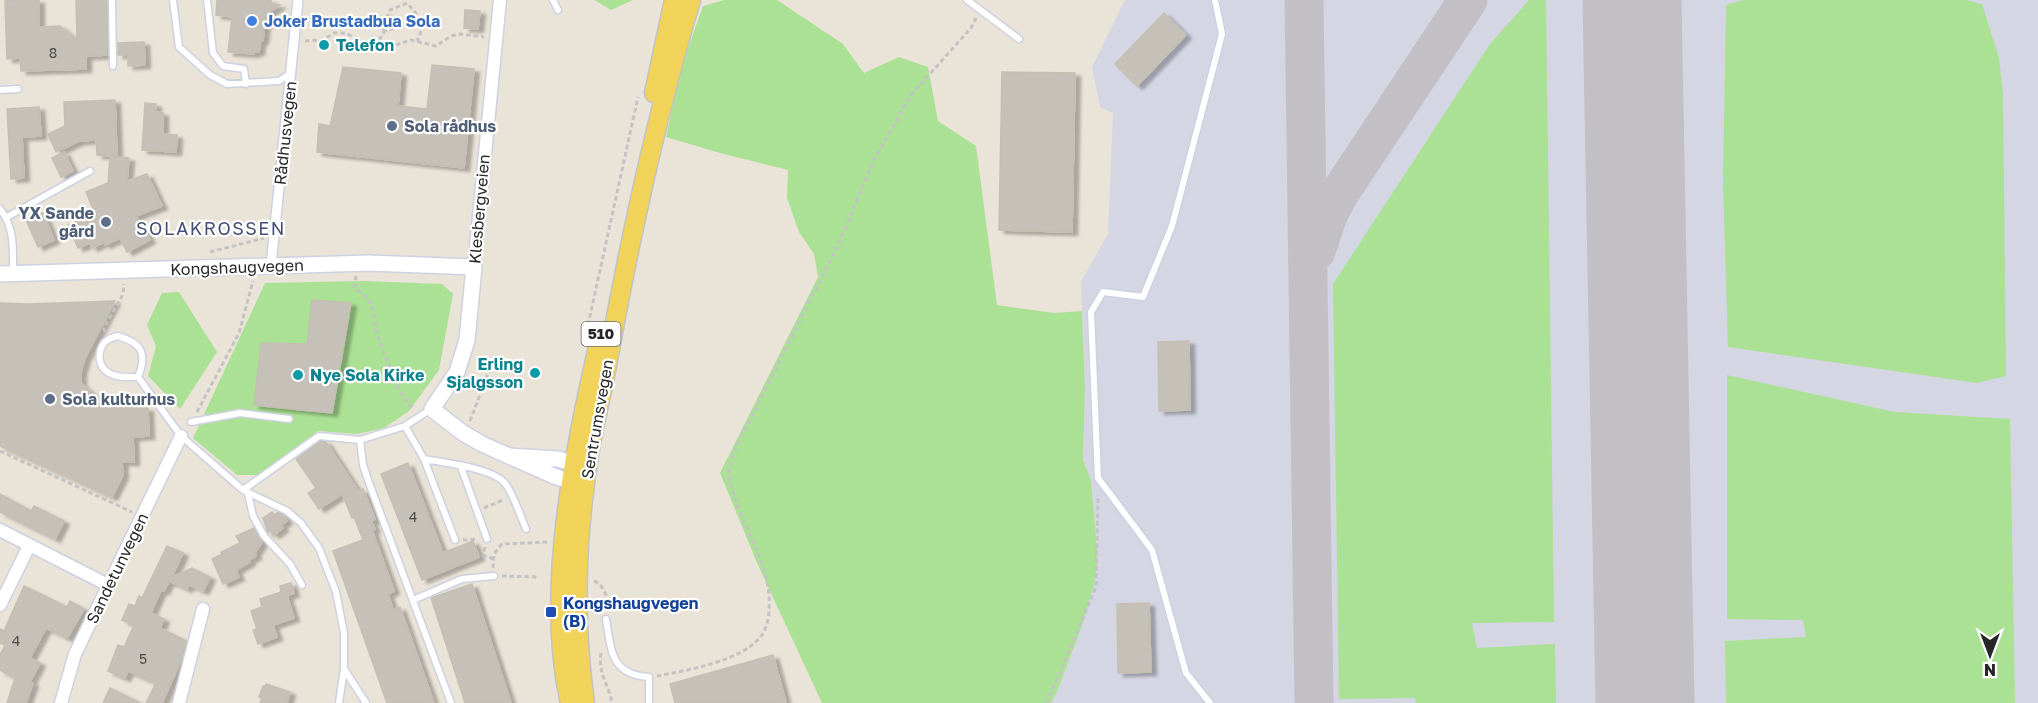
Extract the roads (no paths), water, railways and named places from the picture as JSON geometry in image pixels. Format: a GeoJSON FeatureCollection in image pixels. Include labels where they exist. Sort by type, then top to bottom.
{"type":"FeatureCollection","features":[{"type":"Feature","properties":{"kind":"main road","name":"Sentrumsvegen"},"geometry":{"type":"LineString","coordinates":[[570,703],[566,686],[562,633],[561,582],[578,474],[588,388],[674,0]]}},
{"type":"Feature","properties":{"kind":"main road","name":"Sentrumsvegen"},"geometry":{"type":"LineString","coordinates":[[585,703],[577,632],[577,582],[582,516],[578,474],[590,448],[642,188],[691,0]]}},
{"type":"Feature","properties":{"kind":"street","name":"Rådhusvegen"},"geometry":{"type":"LineString","coordinates":[[271,266],[298,0]]}},
{"type":"Feature","properties":{"kind":"street","name":"Klesbergveien"},"geometry":{"type":"LineString","coordinates":[[432,409],[457,372],[467,340],[500,0]]}},
{"type":"Feature","properties":{"kind":"street","name":"Kongshaugvegen"},"geometry":{"type":"LineString","coordinates":[[6,274],[369,263],[474,267]]}},
{"type":"Feature","properties":{"kind":"street"},"geometry":{"type":"LineString","coordinates":[[432,409],[463,433],[509,456],[554,476],[578,474]]}},
{"type":"Feature","properties":{"kind":"street","name":"Sandetunvegen"},"geometry":{"type":"LineString","coordinates":[[61,703],[75,654],[181,436]]}},
{"type":"Feature","properties":{"kind":"street"},"geometry":{"type":"LineString","coordinates":[[0,530],[108,585]]}},
{"type":"Feature","properties":{"kind":"street"},"geometry":{"type":"LineString","coordinates":[[0,605],[29,546]]}},
{"type":"Feature","properties":{"kind":"street"},"geometry":{"type":"LineString","coordinates":[[179,703],[202,609]]}},
{"type":"Feature","properties":{"kind":"lane"},"geometry":{"type":"LineString","coordinates":[[112,0],[114,66]]}},
{"type":"Feature","properties":{"kind":"lane"},"geometry":{"type":"LineString","coordinates":[[173,0],[179,47],[210,75],[227,84],[246,84],[279,81],[291,73]]}},
{"type":"Feature","properties":{"kind":"lane"},"geometry":{"type":"LineString","coordinates":[[207,0],[213,53],[223,66],[244,69],[246,84]]}},
{"type":"Feature","properties":{"kind":"lane"},"geometry":{"type":"LineString","coordinates":[[553,0],[558,10]]}},
{"type":"Feature","properties":{"kind":"lane"},"geometry":{"type":"LineString","coordinates":[[967,0],[1019,39]]}},
{"type":"Feature","properties":{"kind":"lane"},"geometry":{"type":"LineString","coordinates":[[1210,703],[1186,673],[1152,550],[1098,478],[1090,312],[1103,292],[1143,297],[1167,236],[1222,34],[1215,0]]}},
{"type":"Feature","properties":{"kind":"lane"},"geometry":{"type":"LineString","coordinates":[[0,90],[18,89]]}},
{"type":"Feature","properties":{"kind":"lane"},"geometry":{"type":"LineString","coordinates":[[7,218],[90,171]]}},
{"type":"Feature","properties":{"kind":"lane"},"geometry":{"type":"LineString","coordinates":[[0,209],[7,218],[13,236],[6,274]]}},
{"type":"Feature","properties":{"kind":"lane"},"geometry":{"type":"LineString","coordinates":[[138,377],[142,363],[142,350],[136,343],[117,336],[106,341],[99,359],[107,372],[138,377],[181,436],[245,492],[274,503],[287,511],[301,523],[319,548],[330,573],[341,616],[345,669],[339,703]]}},
{"type":"Feature","properties":{"kind":"lane"},"geometry":{"type":"LineString","coordinates":[[245,492],[320,436],[360,440],[405,426],[432,409]]}},
{"type":"Feature","properties":{"kind":"lane"},"geometry":{"type":"LineString","coordinates":[[191,422],[240,413],[289,419]]}},
{"type":"Feature","properties":{"kind":"lane"},"geometry":{"type":"LineString","coordinates":[[405,426],[424,459],[455,540]]}},
{"type":"Feature","properties":{"kind":"lane"},"geometry":{"type":"LineString","coordinates":[[360,440],[363,465],[451,703]]}},
{"type":"Feature","properties":{"kind":"lane"},"geometry":{"type":"LineString","coordinates":[[424,459],[498,476],[507,484],[526,529]]}},
{"type":"Feature","properties":{"kind":"lane"},"geometry":{"type":"LineString","coordinates":[[461,467],[487,539]]}},
{"type":"Feature","properties":{"kind":"lane"},"geometry":{"type":"LineString","coordinates":[[245,492],[253,516],[264,537],[290,564],[302,585]]}},
{"type":"Feature","properties":{"kind":"lane"},"geometry":{"type":"LineString","coordinates":[[413,600],[462,579],[494,576]]}},
{"type":"Feature","properties":{"kind":"lane"},"geometry":{"type":"LineString","coordinates":[[606,619],[613,654],[619,665],[629,674],[648,677],[649,703]]}},
{"type":"Feature","properties":{"kind":"lane"},"geometry":{"type":"LineString","coordinates":[[345,669],[366,703]]}},
{"type":"Feature","properties":{"kind":"place","name":"Joker Brustadbua Sola"},"geometry":{"type":"Point","coordinates":[252,21]}},
{"type":"Feature","properties":{"kind":"place","name":"Telefon"},"geometry":{"type":"Point","coordinates":[324,45]}},
{"type":"Feature","properties":{"kind":"place","name":"Sola rådhus"},"geometry":{"type":"Point","coordinates":[392,126]}},
{"type":"Feature","properties":{"kind":"place","name":"YX Sande gård"},"geometry":{"type":"Point","coordinates":[106,222]}},
{"type":"Feature","properties":{"kind":"place","name":"Erling Sjalgsson"},"geometry":{"type":"Point","coordinates":[535,373]}},
{"type":"Feature","properties":{"kind":"place","name":"Nye Sola Kirke"},"geometry":{"type":"Point","coordinates":[298,375]}},
{"type":"Feature","properties":{"kind":"place","name":"Sola kulturhus"},"geometry":{"type":"Point","coordinates":[50,399]}},
{"type":"Feature","properties":{"kind":"place","name":"Kongshaugvegen (B)"},"geometry":{"type":"Point","coordinates":[551,612]}},
{"type":"Feature","properties":{"kind":"district","name":"SOLAKROSSEN"},"geometry":{"type":"Point","coordinates":[211,229]}}]}
